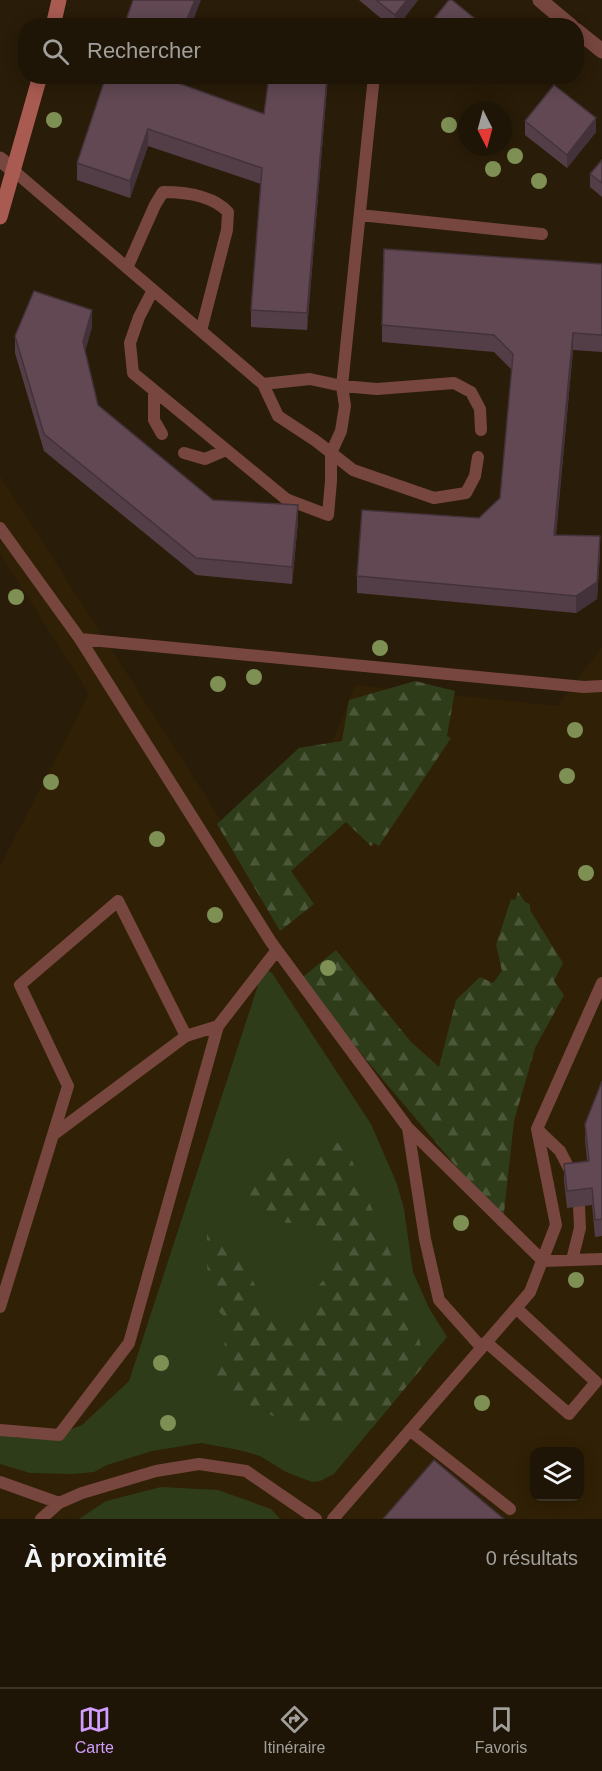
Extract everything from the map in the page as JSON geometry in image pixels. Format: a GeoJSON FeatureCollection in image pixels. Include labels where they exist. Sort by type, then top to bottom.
{"type":"FeatureCollection","features":[{"type":"Feature","properties":{"kind":"main road"},"geometry":{"type":"LineString","coordinates":[[55,18],[60,0]]}},
{"type":"Feature","properties":{"kind":"main road"},"geometry":{"type":"LineString","coordinates":[[0,217],[38,84]]}},
{"type":"Feature","properties":{"kind":"street"},"geometry":{"type":"LineString","coordinates":[[540,0],[561,18]]}},
{"type":"Feature","properties":{"kind":"street"},"geometry":{"type":"LineString","coordinates":[[584,36],[602,51]]}},
{"type":"Feature","properties":{"kind":"street"},"geometry":{"type":"LineString","coordinates":[[0,159],[14,171]]}},
{"type":"Feature","properties":{"kind":"lane"},"geometry":{"type":"LineString","coordinates":[[153,290],[139,317],[130,343],[133,373],[285,499],[328,515],[331,453],[340,431],[345,406],[342,386],[373,84]]}},
{"type":"Feature","properties":{"kind":"lane"},"geometry":{"type":"LineString","coordinates":[[14,171],[263,384],[278,416],[353,471],[434,498],[466,493],[475,476],[478,457]]}},
{"type":"Feature","properties":{"kind":"lane"},"geometry":{"type":"LineString","coordinates":[[127,268],[163,192],[184,192],[220,203],[228,212],[227,230],[201,331]]}},
{"type":"Feature","properties":{"kind":"lane"},"geometry":{"type":"LineString","coordinates":[[360,215],[542,234]]}},
{"type":"Feature","properties":{"kind":"lane"},"geometry":{"type":"LineString","coordinates":[[263,384],[310,379],[342,386],[377,388],[454,383],[471,392],[480,409],[481,430]]}},
{"type":"Feature","properties":{"kind":"lane"},"geometry":{"type":"LineString","coordinates":[[154,390],[154,420],[162,434]]}},
{"type":"Feature","properties":{"kind":"lane"},"geometry":{"type":"LineString","coordinates":[[184,453],[205,459],[226,450]]}},
{"type":"Feature","properties":{"kind":"lane"},"geometry":{"type":"LineString","coordinates":[[0,528],[80,639],[277,950],[408,1128],[543,1261],[602,1259]]}},
{"type":"Feature","properties":{"kind":"lane"},"geometry":{"type":"LineString","coordinates":[[80,639],[584,687],[602,686]]}},
{"type":"Feature","properties":{"kind":"lane"},"geometry":{"type":"LineString","coordinates":[[0,1307],[68,1086],[20,985],[118,901],[186,1036]]}},
{"type":"Feature","properties":{"kind":"lane"},"geometry":{"type":"LineString","coordinates":[[0,1430],[59,1435],[129,1343],[218,1026],[277,950]]}},
{"type":"Feature","properties":{"kind":"lane"},"geometry":{"type":"LineString","coordinates":[[333,1519],[530,1292],[556,1225],[537,1130],[602,982]]}},
{"type":"Feature","properties":{"kind":"lane"},"geometry":{"type":"LineString","coordinates":[[53,1135],[186,1036],[218,1026]]}},
{"type":"Feature","properties":{"kind":"lane"},"geometry":{"type":"LineString","coordinates":[[408,1128],[425,1239],[439,1300],[483,1344],[569,1414],[596,1382],[516,1308]]}},
{"type":"Feature","properties":{"kind":"lane"},"geometry":{"type":"LineString","coordinates":[[537,1130],[560,1151],[575,1179]]}},
{"type":"Feature","properties":{"kind":"lane"},"geometry":{"type":"LineString","coordinates":[[572,1260],[580,1228],[579,1206]]}},
{"type":"Feature","properties":{"kind":"lane"},"geometry":{"type":"LineString","coordinates":[[411,1431],[510,1509]]}},
{"type":"Feature","properties":{"kind":"lane"},"geometry":{"type":"LineString","coordinates":[[40,1519],[59,1503],[82,1493],[156,1471],[199,1464],[246,1471],[316,1519]]}},
{"type":"Feature","properties":{"kind":"lane"},"geometry":{"type":"LineString","coordinates":[[0,1482],[59,1503]]}},
{"type":"Feature","properties":{"kind":"shaded area"},"geometry":{"type":"Polygon","coordinates":[[[0,476],[223,823],[330,748],[355,685],[558,706],[602,647],[602,1519],[0,1519],[0,866],[89,694],[0,554],[0,476]]]}},
{"type":"Feature","properties":{"kind":"green space"},"geometry":{"type":"Polygon","coordinates":[[[415,681],[455,691],[447,736],[451,738],[379,846],[374,843],[371,846],[346,822],[291,871],[314,904],[280,931],[217,824],[299,748],[342,741],[349,700],[415,681]]]}},
{"type":"Feature","properties":{"kind":"green space"},"geometry":{"type":"Polygon","coordinates":[[[518,892],[525,902],[530,904],[530,910],[563,963],[554,981],[564,995],[535,1048],[514,1121],[503,1222],[299,980],[336,950],[411,1042],[439,1067],[456,1000],[480,977],[493,983],[502,971],[496,945],[511,899],[515,900],[518,892]]]}},
{"type":"Feature","properties":{"kind":"green space"},"geometry":{"type":"Polygon","coordinates":[[[268,970],[371,1124],[397,1184],[404,1209],[413,1272],[429,1308],[447,1337],[334,1474],[320,1481],[312,1482],[286,1472],[260,1456],[201,1443],[152,1451],[107,1465],[94,1472],[30,1473],[0,1464],[0,1434],[18,1438],[65,1431],[82,1425],[129,1381],[258,985],[256,975],[268,970]]]}},
{"type":"Feature","properties":{"kind":"green space"},"geometry":{"type":"Polygon","coordinates":[[[344,1141],[411,1303],[425,1364],[373,1427],[341,1425],[315,1428],[243,1407],[215,1374],[224,1348],[228,1321],[212,1304],[207,1265],[207,1229],[247,1269],[269,1313],[296,1319],[320,1284],[335,1267],[326,1243],[310,1222],[287,1223],[244,1207],[255,1174],[283,1160],[344,1141]]]}},
{"type":"Feature","properties":{"kind":"green space"},"geometry":{"type":"Polygon","coordinates":[[[161,1487],[218,1490],[271,1509],[280,1519],[79,1519],[106,1501],[161,1487]]]}},
{"type":"Feature","properties":{"kind":"building"},"geometry":{"type":"Polygon","coordinates":[[[133,0],[195,0],[187,18],[127,18],[133,0]]]}},
{"type":"Feature","properties":{"kind":"building"},"geometry":{"type":"Polygon","coordinates":[[[376,0],[407,0],[395,15],[376,0]]]}},
{"type":"Feature","properties":{"kind":"building"},"geometry":{"type":"Polygon","coordinates":[[[449,0],[452,0],[474,18],[434,18],[449,0]]]}},
{"type":"Feature","properties":{"kind":"building"},"geometry":{"type":"Polygon","coordinates":[[[103,84],[181,84],[264,114],[268,84],[326,84],[307,313],[251,310],[262,168],[148,129],[130,181],[77,163],[103,84]]]}},
{"type":"Feature","properties":{"kind":"building"},"geometry":{"type":"Polygon","coordinates":[[[554,85],[596,118],[567,155],[525,121],[554,85]]]}},
{"type":"Feature","properties":{"kind":"building"},"geometry":{"type":"Polygon","coordinates":[[[602,160],[602,183],[590,174],[602,160]]]}},
{"type":"Feature","properties":{"kind":"building"},"geometry":{"type":"Polygon","coordinates":[[[384,249],[602,264],[602,335],[573,333],[554,535],[600,536],[597,582],[576,596],[357,576],[362,510],[479,518],[500,498],[513,354],[494,335],[382,325],[384,249]]]}},
{"type":"Feature","properties":{"kind":"building"},"geometry":{"type":"Polygon","coordinates":[[[34,291],[92,310],[83,342],[98,405],[213,500],[298,505],[292,567],[196,558],[44,434],[15,336],[34,291]]]}},
{"type":"Feature","properties":{"kind":"building"},"geometry":{"type":"Polygon","coordinates":[[[602,1081],[602,1219],[595,1220],[592,1188],[567,1191],[564,1164],[589,1161],[585,1124],[602,1081]]]}},
{"type":"Feature","properties":{"kind":"building"},"geometry":{"type":"Polygon","coordinates":[[[434,1460],[504,1519],[383,1519],[434,1460]]]}}]}
